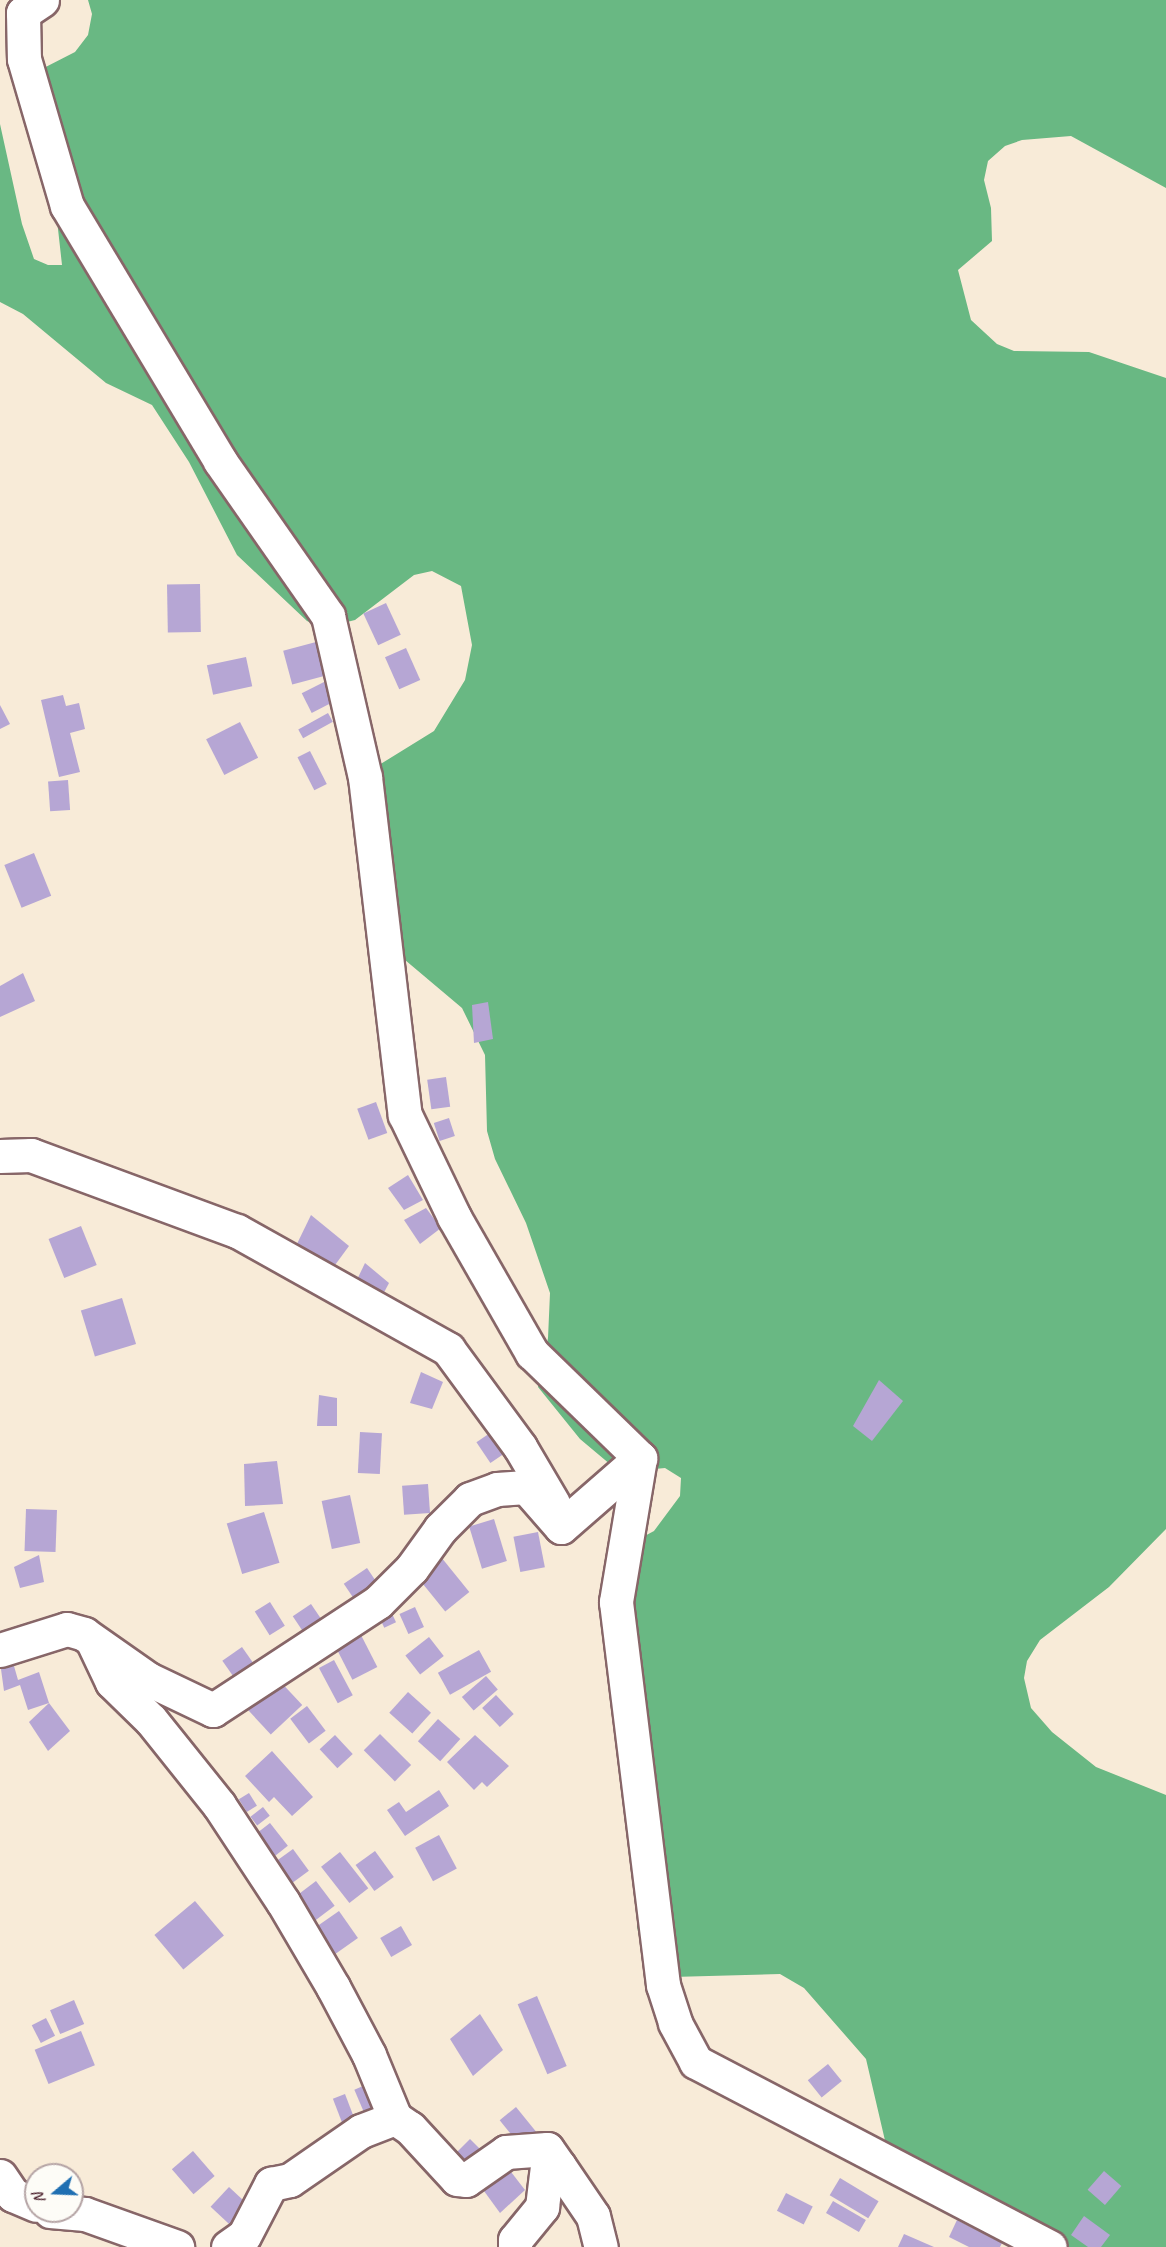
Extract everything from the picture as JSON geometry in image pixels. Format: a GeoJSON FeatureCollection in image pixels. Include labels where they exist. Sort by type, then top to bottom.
{"type":"FeatureCollection","features":[{"type":"Feature","properties":{"kind":"street"},"geometry":{"type":"LineString","coordinates":[[42,0],[23,13],[24,59],[67,206],[220,461],[328,616],[366,777],[405,1115],[454,1217],[532,1353],[640,1458]]}},
{"type":"Feature","properties":{"kind":"street"},"geometry":{"type":"LineString","coordinates":[[0,1156],[31,1155],[237,1231],[448,1349],[520,1447],[554,1505],[561,1527]]}},
{"type":"Feature","properties":{"kind":"street"},"geometry":{"type":"LineString","coordinates":[[561,1527],[640,1458]]}},
{"type":"Feature","properties":{"kind":"street"},"geometry":{"type":"LineString","coordinates":[[640,1458],[616,1602],[663,1985],[675,2023],[696,2062],[1050,2247]]}},
{"type":"Feature","properties":{"kind":"street"},"geometry":{"type":"LineString","coordinates":[[0,1650],[67,1629],[93,1640],[148,1679],[213,1710],[378,1602],[470,1499],[497,1489],[526,1487],[561,1527]]}},
{"type":"Feature","properties":{"kind":"street"},"geometry":{"type":"LineString","coordinates":[[93,1640],[112,1682],[151,1720],[219,1804],[283,1902],[369,2055],[395,2118],[410,2127],[457,2180],[466,2180],[506,2152],[547,2149],[593,2216],[602,2247]]}},
{"type":"Feature","properties":{"kind":"street"},"geometry":{"type":"LineString","coordinates":[[228,2247],[244,2236],[271,2184],[290,2180],[361,2131],[395,2118]]}},
{"type":"Feature","properties":{"kind":"street"},"geometry":{"type":"LineString","coordinates":[[515,2247],[515,2240],[542,2207],[547,2168],[559,2166]]}},
{"type":"Feature","properties":{"kind":"street"},"geometry":{"type":"LineString","coordinates":[[0,2176],[13,2195],[24,2200]]}},
{"type":"Feature","properties":{"kind":"street"},"geometry":{"type":"LineString","coordinates":[[84,2214],[177,2247]]}},
{"type":"Feature","properties":{"kind":"green space"},"geometry":{"type":"Polygon","coordinates":[[[88,0],[1166,0],[1166,188],[1071,136],[1022,140],[1005,146],[988,161],[984,180],[991,208],[992,241],[958,270],[971,320],[997,344],[1014,351],[1089,352],[1166,378],[1166,1529],[1109,1587],[1040,1640],[1027,1661],[1024,1678],[1031,1708],[1052,1732],[1096,1767],[1166,1795],[1166,2247],[1016,2247],[890,2162],[866,2059],[804,1988],[780,1974],[672,1977],[645,1964],[637,1927],[640,1902],[608,1633],[639,1539],[654,1531],[680,1496],[681,1478],[665,1468],[633,1471],[611,1465],[580,1439],[538,1387],[548,1338],[550,1293],[526,1223],[495,1159],[487,1131],[485,1055],[462,1008],[392,949],[380,933],[354,839],[353,809],[379,765],[434,731],[465,680],[472,645],[461,586],[432,571],[414,575],[355,620],[323,628],[307,621],[237,555],[189,462],[152,405],[106,383],[23,314],[0,302],[0,124],[22,224],[34,259],[48,265],[62,265],[51,166],[32,74],[75,52],[88,35],[92,14],[88,0]]]}},
{"type":"Feature","properties":{"kind":"building"},"geometry":{"type":"Polygon","coordinates":[[[200,584],[201,632],[168,633],[167,585],[200,584]]]}},
{"type":"Feature","properties":{"kind":"building"},"geometry":{"type":"Polygon","coordinates":[[[386,603],[401,635],[378,645],[363,614],[386,603]]]}},
{"type":"Feature","properties":{"kind":"building"},"geometry":{"type":"Polygon","coordinates":[[[316,642],[325,676],[292,685],[283,651],[316,642]]]}},
{"type":"Feature","properties":{"kind":"building"},"geometry":{"type":"Polygon","coordinates":[[[406,648],[420,680],[399,689],[385,657],[406,648]]]}},
{"type":"Feature","properties":{"kind":"building"},"geometry":{"type":"Polygon","coordinates":[[[246,657],[252,686],[213,695],[207,665],[246,657]]]}},
{"type":"Feature","properties":{"kind":"building"},"geometry":{"type":"Polygon","coordinates":[[[324,682],[334,702],[312,713],[302,693],[324,682]]]}},
{"type":"Feature","properties":{"kind":"building"},"geometry":{"type":"Polygon","coordinates":[[[63,695],[66,706],[79,703],[85,729],[70,733],[80,772],[59,777],[41,700],[63,695]]]}},
{"type":"Feature","properties":{"kind":"building"},"geometry":{"type":"Polygon","coordinates":[[[0,705],[10,724],[0,729],[0,705]]]}},
{"type":"Feature","properties":{"kind":"building"},"geometry":{"type":"Polygon","coordinates":[[[328,713],[333,722],[303,738],[298,729],[328,713]]]}},
{"type":"Feature","properties":{"kind":"building"},"geometry":{"type":"Polygon","coordinates":[[[240,722],[258,758],[224,775],[206,739],[240,722]]]}},
{"type":"Feature","properties":{"kind":"building"},"geometry":{"type":"Polygon","coordinates":[[[310,751],[327,784],[314,790],[298,757],[310,751]]]}},
{"type":"Feature","properties":{"kind":"building"},"geometry":{"type":"Polygon","coordinates":[[[68,780],[70,810],[50,811],[48,781],[68,780]]]}},
{"type":"Feature","properties":{"kind":"building"},"geometry":{"type":"Polygon","coordinates":[[[34,853],[51,896],[22,908],[4,865],[34,853]]]}},
{"type":"Feature","properties":{"kind":"building"},"geometry":{"type":"Polygon","coordinates":[[[23,973],[35,1001],[0,1017],[0,986],[23,973]]]}},
{"type":"Feature","properties":{"kind":"building"},"geometry":{"type":"Polygon","coordinates":[[[488,1002],[493,1039],[474,1043],[472,1005],[488,1002]]]}},
{"type":"Feature","properties":{"kind":"building"},"geometry":{"type":"Polygon","coordinates":[[[446,1077],[450,1107],[431,1109],[427,1080],[446,1077]]]}},
{"type":"Feature","properties":{"kind":"building"},"geometry":{"type":"Polygon","coordinates":[[[376,1102],[387,1133],[368,1140],[357,1109],[376,1102]]]}},
{"type":"Feature","properties":{"kind":"building"},"geometry":{"type":"Polygon","coordinates":[[[449,1118],[455,1136],[440,1141],[434,1123],[449,1118]]]}},
{"type":"Feature","properties":{"kind":"building"},"geometry":{"type":"Polygon","coordinates":[[[408,1175],[423,1200],[404,1210],[388,1188],[408,1175]]]}},
{"type":"Feature","properties":{"kind":"building"},"geometry":{"type":"Polygon","coordinates":[[[426,1208],[441,1228],[420,1244],[404,1220],[426,1208]]]}},
{"type":"Feature","properties":{"kind":"building"},"geometry":{"type":"Polygon","coordinates":[[[311,1215],[349,1246],[327,1276],[294,1250],[311,1215]]]}},
{"type":"Feature","properties":{"kind":"building"},"geometry":{"type":"Polygon","coordinates":[[[81,1226],[97,1265],[64,1278],[49,1239],[81,1226]]]}},
{"type":"Feature","properties":{"kind":"building"},"geometry":{"type":"Polygon","coordinates":[[[365,1263],[389,1283],[380,1300],[354,1286],[365,1263]]]}},
{"type":"Feature","properties":{"kind":"building"},"geometry":{"type":"Polygon","coordinates":[[[122,1298],[136,1344],[95,1356],[81,1311],[122,1298]]]}},
{"type":"Feature","properties":{"kind":"building"},"geometry":{"type":"Polygon","coordinates":[[[421,1372],[443,1382],[432,1409],[410,1403],[421,1372]]]}},
{"type":"Feature","properties":{"kind":"building"},"geometry":{"type":"Polygon","coordinates":[[[879,1380],[903,1401],[872,1441],[853,1426],[879,1380]]]}},
{"type":"Feature","properties":{"kind":"building"},"geometry":{"type":"Polygon","coordinates":[[[319,1395],[337,1398],[337,1426],[317,1426],[319,1395]]]}},
{"type":"Feature","properties":{"kind":"building"},"geometry":{"type":"Polygon","coordinates":[[[493,1431],[507,1452],[490,1463],[476,1442],[493,1431]]]}},
{"type":"Feature","properties":{"kind":"building"},"geometry":{"type":"Polygon","coordinates":[[[360,1432],[382,1433],[380,1474],[358,1473],[360,1432]]]}},
{"type":"Feature","properties":{"kind":"building"},"geometry":{"type":"Polygon","coordinates":[[[277,1461],[283,1504],[245,1506],[244,1464],[277,1461]]]}},
{"type":"Feature","properties":{"kind":"building"},"geometry":{"type":"Polygon","coordinates":[[[428,1484],[430,1513],[404,1515],[402,1486],[428,1484]]]}},
{"type":"Feature","properties":{"kind":"building"},"geometry":{"type":"Polygon","coordinates":[[[350,1495],[360,1543],[332,1549],[322,1501],[350,1495]]]}},
{"type":"Feature","properties":{"kind":"building"},"geometry":{"type":"Polygon","coordinates":[[[26,1509],[57,1510],[56,1552],[25,1551],[26,1509]]]}},
{"type":"Feature","properties":{"kind":"building"},"geometry":{"type":"Polygon","coordinates":[[[264,1512],[279,1563],[242,1574],[227,1523],[264,1512]]]}},
{"type":"Feature","properties":{"kind":"building"},"geometry":{"type":"Polygon","coordinates":[[[494,1519],[507,1561],[482,1569],[469,1527],[494,1519]]]}},
{"type":"Feature","properties":{"kind":"building"},"geometry":{"type":"Polygon","coordinates":[[[538,1532],[545,1567],[520,1572],[513,1537],[538,1532]]]}},
{"type":"Feature","properties":{"kind":"building"},"geometry":{"type":"Polygon","coordinates":[[[39,1555],[44,1582],[20,1588],[14,1567],[39,1555]]]}},
{"type":"Feature","properties":{"kind":"building"},"geometry":{"type":"Polygon","coordinates":[[[441,1557],[469,1592],[445,1611],[417,1577],[441,1557]]]}},
{"type":"Feature","properties":{"kind":"building"},"geometry":{"type":"Polygon","coordinates":[[[367,1568],[383,1592],[360,1608],[344,1584],[367,1568]]]}},
{"type":"Feature","properties":{"kind":"building"},"geometry":{"type":"Polygon","coordinates":[[[270,1602],[285,1626],[270,1635],[255,1612],[270,1602]]]}},
{"type":"Feature","properties":{"kind":"building"},"geometry":{"type":"Polygon","coordinates":[[[311,1604],[328,1629],[310,1641],[293,1616],[311,1604]]]}},
{"type":"Feature","properties":{"kind":"building"},"geometry":{"type":"Polygon","coordinates":[[[388,1605],[396,1622],[384,1628],[376,1610],[388,1605]]]}},
{"type":"Feature","properties":{"kind":"building"},"geometry":{"type":"Polygon","coordinates":[[[415,1607],[424,1627],[408,1634],[399,1614],[415,1607]]]}},
{"type":"Feature","properties":{"kind":"building"},"geometry":{"type":"Polygon","coordinates":[[[361,1635],[377,1667],[352,1680],[336,1648],[361,1635]]]}},
{"type":"Feature","properties":{"kind":"building"},"geometry":{"type":"Polygon","coordinates":[[[429,1637],[444,1656],[420,1674],[405,1655],[429,1637]]]}},
{"type":"Feature","properties":{"kind":"building"},"geometry":{"type":"Polygon","coordinates":[[[242,1647],[259,1671],[239,1685],[222,1661],[242,1647]]]}},
{"type":"Feature","properties":{"kind":"building"},"geometry":{"type":"Polygon","coordinates":[[[479,1650],[491,1672],[450,1695],[438,1673],[479,1650]]]}},
{"type":"Feature","properties":{"kind":"building"},"geometry":{"type":"Polygon","coordinates":[[[12,1659],[18,1680],[39,1672],[49,1703],[28,1710],[20,1685],[4,1691],[0,1662],[12,1659]]]}},
{"type":"Feature","properties":{"kind":"building"},"geometry":{"type":"Polygon","coordinates":[[[334,1660],[353,1695],[338,1703],[319,1668],[334,1660]]]}},
{"type":"Feature","properties":{"kind":"building"},"geometry":{"type":"Polygon","coordinates":[[[486,1676],[498,1690],[474,1711],[462,1697],[486,1676]]]}},
{"type":"Feature","properties":{"kind":"building"},"geometry":{"type":"Polygon","coordinates":[[[277,1678],[302,1705],[271,1734],[246,1707],[277,1678]]]}},
{"type":"Feature","properties":{"kind":"building"},"geometry":{"type":"Polygon","coordinates":[[[408,1692],[431,1713],[412,1734],[389,1713],[408,1692]]]}},
{"type":"Feature","properties":{"kind":"building"},"geometry":{"type":"Polygon","coordinates":[[[496,1695],[514,1714],[500,1727],[482,1708],[496,1695]]]}},
{"type":"Feature","properties":{"kind":"building"},"geometry":{"type":"Polygon","coordinates":[[[49,1703],[70,1731],[48,1751],[29,1722],[49,1703]]]}},
{"type":"Feature","properties":{"kind":"building"},"geometry":{"type":"Polygon","coordinates":[[[307,1706],[326,1731],[309,1743],[290,1719],[307,1706]]]}},
{"type":"Feature","properties":{"kind":"building"},"geometry":{"type":"Polygon","coordinates":[[[438,1719],[460,1739],[440,1761],[418,1741],[438,1719]]]}},
{"type":"Feature","properties":{"kind":"building"},"geometry":{"type":"Polygon","coordinates":[[[380,1734],[411,1765],[395,1781],[364,1750],[380,1734]]]}},
{"type":"Feature","properties":{"kind":"building"},"geometry":{"type":"Polygon","coordinates":[[[335,1735],[353,1754],[337,1768],[320,1749],[335,1735]]]}},
{"type":"Feature","properties":{"kind":"building"},"geometry":{"type":"Polygon","coordinates":[[[475,1735],[509,1766],[487,1787],[482,1782],[474,1790],[447,1762],[475,1735]]]}},
{"type":"Feature","properties":{"kind":"building"},"geometry":{"type":"Polygon","coordinates":[[[272,1751],[313,1797],[292,1816],[274,1797],[269,1802],[245,1776],[272,1751]]]}},
{"type":"Feature","properties":{"kind":"building"},"geometry":{"type":"Polygon","coordinates":[[[439,1790],[449,1806],[405,1836],[387,1810],[399,1802],[406,1812],[439,1790]]]}},
{"type":"Feature","properties":{"kind":"building"},"geometry":{"type":"Polygon","coordinates":[[[249,1793],[257,1806],[247,1812],[239,1799],[249,1793]]]}},
{"type":"Feature","properties":{"kind":"building"},"geometry":{"type":"Polygon","coordinates":[[[263,1807],[270,1816],[257,1826],[250,1817],[263,1807]]]}},
{"type":"Feature","properties":{"kind":"building"},"geometry":{"type":"Polygon","coordinates":[[[270,1823],[288,1846],[275,1856],[257,1833],[270,1823]]]}},
{"type":"Feature","properties":{"kind":"building"},"geometry":{"type":"Polygon","coordinates":[[[439,1835],[457,1869],[433,1881],[415,1848],[439,1835]]]}},
{"type":"Feature","properties":{"kind":"building"},"geometry":{"type":"Polygon","coordinates":[[[293,1849],[309,1871],[285,1888],[270,1866],[293,1849]]]}},
{"type":"Feature","properties":{"kind":"building"},"geometry":{"type":"Polygon","coordinates":[[[375,1851],[394,1877],[374,1891],[356,1865],[375,1851]]]}},
{"type":"Feature","properties":{"kind":"building"},"geometry":{"type":"Polygon","coordinates":[[[340,1852],[368,1888],[349,1903],[321,1867],[340,1852]]]}},
{"type":"Feature","properties":{"kind":"building"},"geometry":{"type":"Polygon","coordinates":[[[316,1881],[335,1906],[310,1924],[291,1900],[316,1881]]]}},
{"type":"Feature","properties":{"kind":"building"},"geometry":{"type":"Polygon","coordinates":[[[195,1901],[224,1935],[183,1970],[154,1935],[195,1901]]]}},
{"type":"Feature","properties":{"kind":"building"},"geometry":{"type":"Polygon","coordinates":[[[339,1911],[358,1938],[332,1956],[313,1929],[339,1911]]]}},
{"type":"Feature","properties":{"kind":"building"},"geometry":{"type":"Polygon","coordinates":[[[401,1926],[412,1945],[391,1957],[380,1938],[401,1926]]]}},
{"type":"Feature","properties":{"kind":"building"},"geometry":{"type":"Polygon","coordinates":[[[537,1996],[567,2066],[547,2074],[518,2004],[537,1996]]]}},
{"type":"Feature","properties":{"kind":"building"},"geometry":{"type":"Polygon","coordinates":[[[74,2000],[84,2024],[60,2034],[50,2010],[74,2000]]]}},
{"type":"Feature","properties":{"kind":"building"},"geometry":{"type":"Polygon","coordinates":[[[480,2014],[503,2050],[473,2076],[450,2039],[480,2014]]]}},
{"type":"Feature","properties":{"kind":"building"},"geometry":{"type":"Polygon","coordinates":[[[46,2018],[55,2036],[41,2043],[32,2025],[46,2018]]]}},
{"type":"Feature","properties":{"kind":"building"},"geometry":{"type":"Polygon","coordinates":[[[81,2031],[95,2065],[49,2084],[35,2050],[81,2031]]]}},
{"type":"Feature","properties":{"kind":"building"},"geometry":{"type":"Polygon","coordinates":[[[828,2064],[842,2081],[822,2097],[808,2080],[828,2064]]]}},
{"type":"Feature","properties":{"kind":"building"},"geometry":{"type":"Polygon","coordinates":[[[370,2083],[382,2111],[366,2117],[354,2090],[370,2083]]]}},
{"type":"Feature","properties":{"kind":"building"},"geometry":{"type":"Polygon","coordinates":[[[345,2094],[355,2120],[343,2125],[333,2099],[345,2094]]]}},
{"type":"Feature","properties":{"kind":"building"},"geometry":{"type":"Polygon","coordinates":[[[516,2107],[536,2132],[520,2145],[500,2120],[516,2107]]]}},
{"type":"Feature","properties":{"kind":"building"},"geometry":{"type":"Polygon","coordinates":[[[470,2139],[481,2150],[470,2172],[457,2152],[470,2139]]]}},
{"type":"Feature","properties":{"kind":"building"},"geometry":{"type":"Polygon","coordinates":[[[193,2151],[215,2176],[194,2194],[172,2169],[193,2151]]]}},
{"type":"Feature","properties":{"kind":"building"},"geometry":{"type":"Polygon","coordinates":[[[508,2168],[525,2190],[500,2213],[484,2191],[508,2168]]]}},
{"type":"Feature","properties":{"kind":"building"},"geometry":{"type":"Polygon","coordinates":[[[1104,2171],[1121,2186],[1105,2205],[1088,2190],[1104,2171]]]}},
{"type":"Feature","properties":{"kind":"building"},"geometry":{"type":"Polygon","coordinates":[[[840,2178],[879,2201],[868,2218],[830,2195],[840,2178]]]}},
{"type":"Feature","properties":{"kind":"building"},"geometry":{"type":"Polygon","coordinates":[[[229,2187],[253,2210],[235,2229],[211,2207],[229,2187]]]}},
{"type":"Feature","properties":{"kind":"building"},"geometry":{"type":"Polygon","coordinates":[[[786,2193],[813,2207],[804,2224],[777,2211],[786,2193]]]}},
{"type":"Feature","properties":{"kind":"building"},"geometry":{"type":"Polygon","coordinates":[[[833,2201],[866,2220],[859,2232],[826,2213],[833,2201]]]}},
{"type":"Feature","properties":{"kind":"building"},"geometry":{"type":"Polygon","coordinates":[[[1084,2216],[1110,2235],[1101,2247],[1088,2247],[1071,2235],[1084,2216]]]}},
{"type":"Feature","properties":{"kind":"building"},"geometry":{"type":"Polygon","coordinates":[[[957,2220],[1002,2243],[1000,2247],[969,2247],[949,2237],[957,2220]]]}},
{"type":"Feature","properties":{"kind":"building"},"geometry":{"type":"Polygon","coordinates":[[[904,2234],[934,2247],[898,2247],[904,2234]]]}}]}
